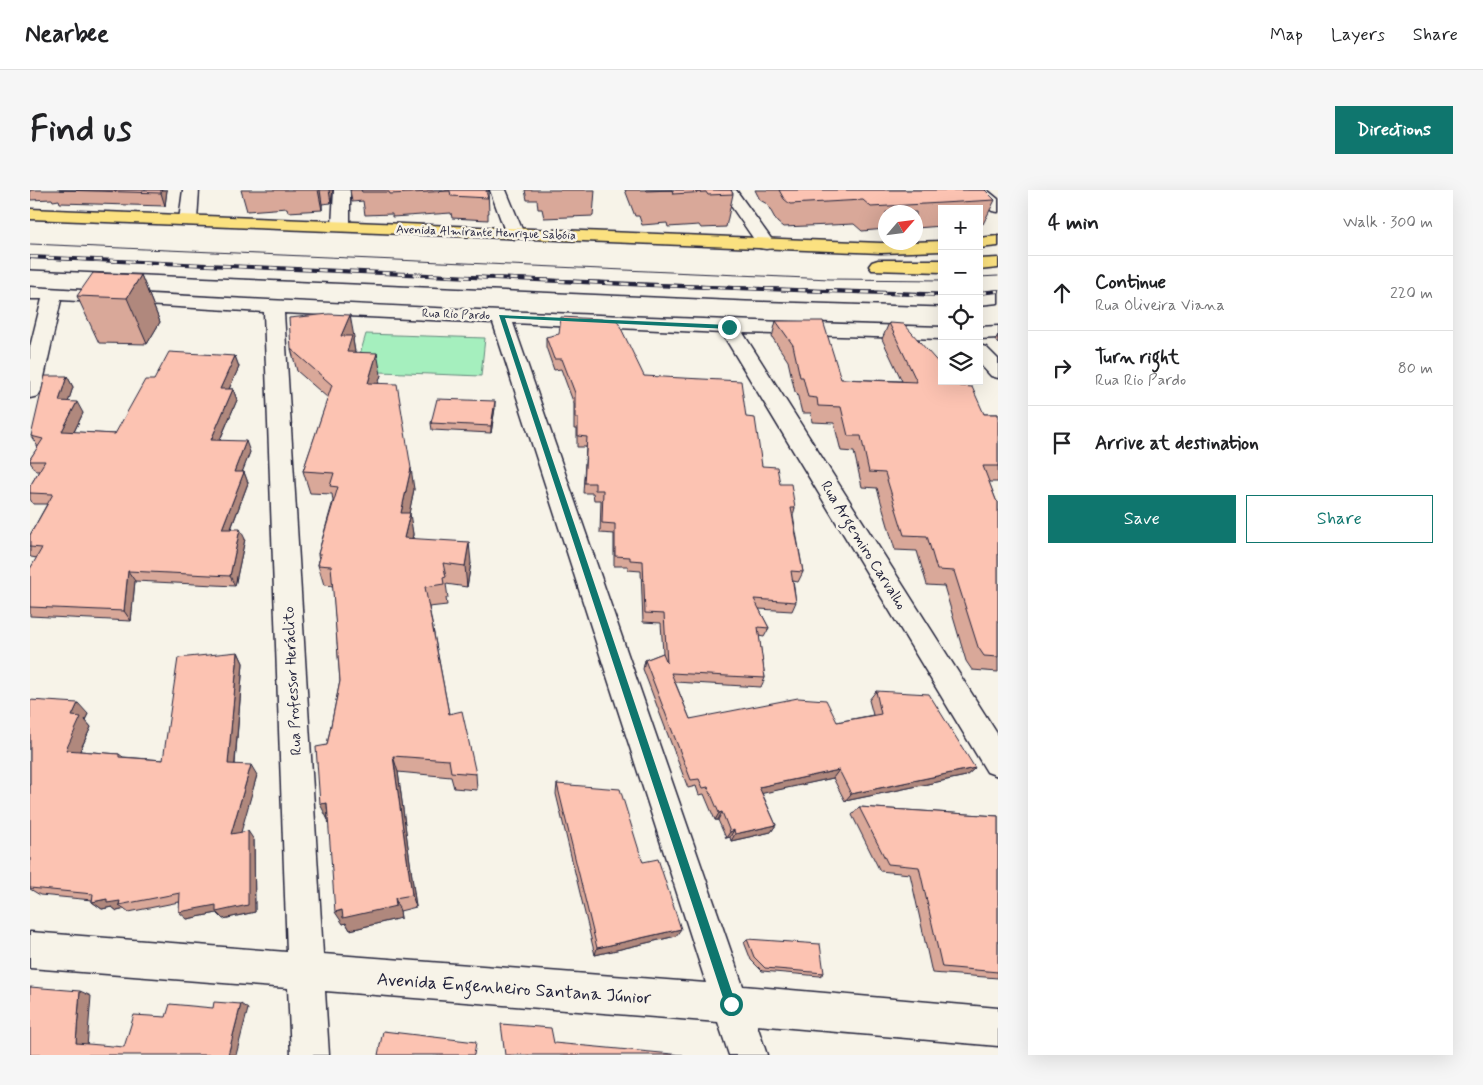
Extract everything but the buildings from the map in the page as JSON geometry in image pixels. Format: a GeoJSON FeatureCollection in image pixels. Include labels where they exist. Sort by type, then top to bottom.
{"type":"FeatureCollection","features":[{"type":"Feature","properties":{"kind":"highway","name":"Avenida Almirante Henrique Sabóia"},"geometry":{"type":"LineString","coordinates":[[30,214],[766,244],[881,248],[938,246]]}},
{"type":"Feature","properties":{"kind":"highway"},"geometry":{"type":"LineString","coordinates":[[122,235],[159,236]]}},
{"type":"Feature","properties":{"kind":"highway"},"geometry":{"type":"LineString","coordinates":[[983,243],[998,241]]}},
{"type":"Feature","properties":{"kind":"highway"},"geometry":{"type":"LineString","coordinates":[[983,265],[998,263]]}},
{"type":"Feature","properties":{"kind":"highway"},"geometry":{"type":"LineString","coordinates":[[863,265],[938,266]]}},
{"type":"Feature","properties":{"kind":"street"},"geometry":{"type":"LineString","coordinates":[[188,220],[191,190]]}},
{"type":"Feature","properties":{"kind":"street"},"geometry":{"type":"LineString","coordinates":[[341,226],[342,190]]}},
{"type":"Feature","properties":{"kind":"street"},"geometry":{"type":"LineString","coordinates":[[498,190],[515,234]]}},
{"type":"Feature","properties":{"kind":"street"},"geometry":{"type":"LineString","coordinates":[[728,190],[766,244]]}},
{"type":"Feature","properties":{"kind":"street"},"geometry":{"type":"LineString","coordinates":[[976,190],[998,206]]}},
{"type":"Feature","properties":{"kind":"street"},"geometry":{"type":"LineString","coordinates":[[30,264],[726,293],[938,300]]}},
{"type":"Feature","properties":{"kind":"street","name":"Rua Rio Pardo"},"geometry":{"type":"LineString","coordinates":[[30,292],[274,307],[729,327],[938,333]]}},
{"type":"Feature","properties":{"kind":"street"},"geometry":{"type":"LineString","coordinates":[[30,391],[54,294]]}},
{"type":"Feature","properties":{"kind":"street"},"geometry":{"type":"LineString","coordinates":[[983,299],[998,297]]}},
{"type":"Feature","properties":{"kind":"street","name":"Rua Professor Heráclito"},"geometry":{"type":"LineString","coordinates":[[274,307],[310,1055]]}},
{"type":"Feature","properties":{"kind":"street"},"geometry":{"type":"LineString","coordinates":[[501,316],[748,1055]]}},
{"type":"Feature","properties":{"kind":"street","name":"Rua Argemiro Carvalho"},"geometry":{"type":"LineString","coordinates":[[729,327],[998,762]]}},
{"type":"Feature","properties":{"kind":"street"},"geometry":{"type":"LineString","coordinates":[[983,333],[998,332]]}},
{"type":"Feature","properties":{"kind":"street"},"geometry":{"type":"LineString","coordinates":[[983,355],[998,371]]}},
{"type":"Feature","properties":{"kind":"street","name":"Avenida Engenheiro Santana Júnior"},"geometry":{"type":"LineString","coordinates":[[30,950],[731,1004],[998,1027]]}},
{"type":"Feature","properties":{"kind":"green space"},"geometry":{"type":"Polygon","coordinates":[[[366,334],[485,338],[481,376],[355,371],[366,334]]]}},
{"type":"Feature","properties":{"kind":"tram line"},"geometry":{"type":"LineString","coordinates":[[30,244],[830,279],[938,280]]}},
{"type":"Feature","properties":{"kind":"tram line"},"geometry":{"type":"LineString","coordinates":[[983,277],[998,276]]}},
{"type":"Feature","properties":{"kind":"railway"},"geometry":{"type":"LineString","coordinates":[[30,257],[648,285],[938,295]]}},
{"type":"Feature","properties":{"kind":"railway"},"geometry":{"type":"LineString","coordinates":[[983,293],[998,291]]}},
{"type":"Feature","properties":{"kind":"route"},"geometry":{"type":"LineString","coordinates":[[729,327],[501,316],[731,1004]]}}]}
